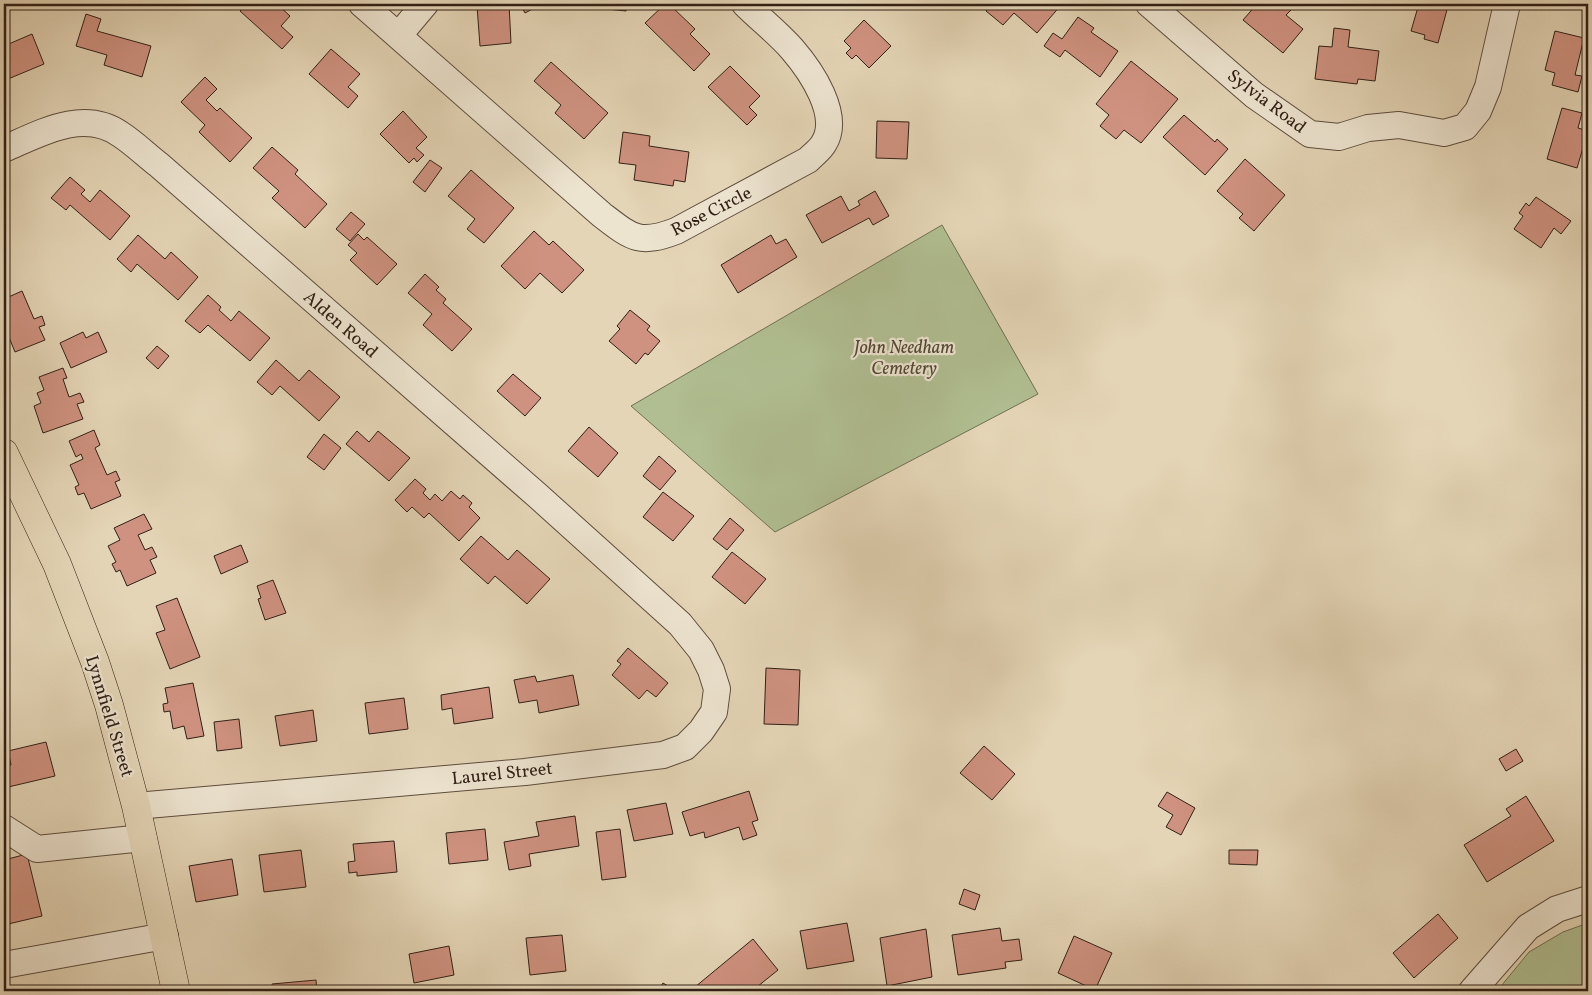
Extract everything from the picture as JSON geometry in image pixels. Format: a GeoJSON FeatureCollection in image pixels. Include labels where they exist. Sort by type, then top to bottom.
{"type":"FeatureCollection","features":[{"type":"Feature","properties":{"kind":"main road","name":"Lynnfield Street"},"geometry":{"type":"LineString","coordinates":[[4,453],[57,564],[95,662],[136,806],[176,991]]}},
{"type":"Feature","properties":{"kind":"street","name":"Rose Circle"},"geometry":{"type":"LineString","coordinates":[[362,4],[602,215],[626,233],[641,239],[658,238],[676,231],[808,160],[824,144],[829,128],[827,108],[819,89],[792,49],[745,4]]}},
{"type":"Feature","properties":{"kind":"street"},"geometry":{"type":"LineString","coordinates":[[399,35],[426,4]]}},
{"type":"Feature","properties":{"kind":"street","name":"Sylvia Road"},"geometry":{"type":"LineString","coordinates":[[1149,4],[1254,95],[1310,134],[1339,137],[1368,128],[1398,125],[1444,133],[1466,126],[1478,111],[1488,87],[1507,4]]}},
{"type":"Feature","properties":{"kind":"street","name":"Alden Road"},"geometry":{"type":"LineString","coordinates":[[4,149],[57,126],[80,123],[100,125],[119,133],[159,165],[538,496],[652,599]]}},
{"type":"Feature","properties":{"kind":"street","name":"Laurel Street"},"geometry":{"type":"LineString","coordinates":[[136,806],[525,772],[663,755],[685,747],[701,731],[714,712],[717,688],[701,650],[680,624],[652,599]]}},
{"type":"Feature","properties":{"kind":"street"},"geometry":{"type":"LineString","coordinates":[[4,828],[37,849],[143,838]]}},
{"type":"Feature","properties":{"kind":"street"},"geometry":{"type":"LineString","coordinates":[[1472,991],[1528,927],[1557,910],[1588,899]]}},
{"type":"Feature","properties":{"kind":"street"},"geometry":{"type":"LineString","coordinates":[[4,965],[165,936]]}},
{"type":"Feature","properties":{"kind":"green space","name":"John Needham Cemetery"},"geometry":{"type":"Polygon","coordinates":[[[942,225],[1038,394],[775,532],[631,406],[942,225]]]}},
{"type":"Feature","properties":{"kind":"green space"},"geometry":{"type":"Polygon","coordinates":[[[1588,923],[1588,991],[1497,991],[1529,952],[1563,932],[1588,923]]]}},
{"type":"Feature","properties":{"kind":"building"},"geometry":{"type":"Polygon","coordinates":[[[247,4],[277,4],[290,16],[281,26],[293,37],[282,49],[240,11],[247,4]]]}},
{"type":"Feature","properties":{"kind":"building"},"geometry":{"type":"Polygon","coordinates":[[[509,4],[511,43],[480,46],[477,6],[509,4]]]}},
{"type":"Feature","properties":{"kind":"building"},"geometry":{"type":"Polygon","coordinates":[[[520,4],[539,4],[540,5],[525,13],[520,4]]]}},
{"type":"Feature","properties":{"kind":"building"},"geometry":{"type":"Polygon","coordinates":[[[585,4],[599,4],[598,8],[585,8],[585,4]]]}},
{"type":"Feature","properties":{"kind":"building"},"geometry":{"type":"Polygon","coordinates":[[[608,4],[627,4],[626,11],[607,9],[608,4]]]}},
{"type":"Feature","properties":{"kind":"building"},"geometry":{"type":"Polygon","coordinates":[[[665,4],[669,4],[695,29],[690,34],[710,54],[694,71],[645,23],[665,4]]]}},
{"type":"Feature","properties":{"kind":"building"},"geometry":{"type":"Polygon","coordinates":[[[991,4],[1061,5],[1037,33],[1014,13],[1003,25],[986,11],[991,4]]]}},
{"type":"Feature","properties":{"kind":"building"},"geometry":{"type":"Polygon","coordinates":[[[1257,4],[1291,4],[1294,7],[1286,15],[1303,29],[1283,53],[1243,20],[1257,4]]]}},
{"type":"Feature","properties":{"kind":"building"},"geometry":{"type":"Polygon","coordinates":[[[1405,4],[1453,4],[1452,8],[1448,6],[1438,43],[1424,39],[1425,35],[1411,31],[1418,7],[1405,4]]]}},
{"type":"Feature","properties":{"kind":"building"},"geometry":{"type":"Polygon","coordinates":[[[86,14],[101,19],[97,31],[151,46],[142,77],[104,65],[107,55],[76,46],[86,14]]]}},
{"type":"Feature","properties":{"kind":"building"},"geometry":{"type":"Polygon","coordinates":[[[1078,17],[1094,28],[1091,32],[1118,51],[1100,77],[1065,50],[1060,57],[1044,46],[1053,33],[1062,39],[1078,17]]]}},
{"type":"Feature","properties":{"kind":"building"},"geometry":{"type":"Polygon","coordinates":[[[864,20],[891,46],[869,68],[856,55],[852,59],[846,53],[851,48],[844,41],[864,20]]]}},
{"type":"Feature","properties":{"kind":"building"},"geometry":{"type":"Polygon","coordinates":[[[1334,28],[1350,30],[1348,47],[1379,51],[1375,81],[1358,79],[1357,84],[1315,79],[1319,46],[1332,47],[1334,28]]]}},
{"type":"Feature","properties":{"kind":"building"},"geometry":{"type":"Polygon","coordinates":[[[1555,31],[1584,38],[1575,75],[1582,76],[1578,92],[1552,85],[1555,73],[1545,70],[1555,31]]]}},
{"type":"Feature","properties":{"kind":"building"},"geometry":{"type":"Polygon","coordinates":[[[32,34],[44,64],[8,79],[4,69],[4,46],[32,34]]]}},
{"type":"Feature","properties":{"kind":"building"},"geometry":{"type":"Polygon","coordinates":[[[331,49],[360,74],[348,87],[358,96],[348,108],[309,74],[331,49]]]}},
{"type":"Feature","properties":{"kind":"building"},"geometry":{"type":"Polygon","coordinates":[[[1131,61],[1178,99],[1141,143],[1124,130],[1116,139],[1100,126],[1109,115],[1096,104],[1131,61]]]}},
{"type":"Feature","properties":{"kind":"building"},"geometry":{"type":"Polygon","coordinates":[[[551,62],[608,113],[584,139],[555,113],[561,105],[534,81],[551,62]]]}},
{"type":"Feature","properties":{"kind":"building"},"geometry":{"type":"Polygon","coordinates":[[[730,66],[760,96],[749,107],[757,115],[747,125],[708,87],[730,66]]]}},
{"type":"Feature","properties":{"kind":"building"},"geometry":{"type":"Polygon","coordinates":[[[205,77],[217,89],[206,100],[217,111],[220,108],[252,138],[230,162],[199,132],[205,125],[181,102],[205,77]]]}},
{"type":"Feature","properties":{"kind":"building"},"geometry":{"type":"Polygon","coordinates":[[[1562,108],[1582,113],[1578,128],[1588,131],[1577,168],[1547,159],[1562,108]]]}},
{"type":"Feature","properties":{"kind":"building"},"geometry":{"type":"Polygon","coordinates":[[[403,111],[427,137],[416,148],[424,155],[417,162],[414,158],[409,163],[380,134],[403,111]]]}},
{"type":"Feature","properties":{"kind":"building"},"geometry":{"type":"Polygon","coordinates":[[[1184,115],[1215,142],[1217,139],[1228,149],[1205,175],[1163,137],[1184,115]]]}},
{"type":"Feature","properties":{"kind":"building"},"geometry":{"type":"Polygon","coordinates":[[[877,121],[909,122],[907,159],[876,158],[877,121]]]}},
{"type":"Feature","properties":{"kind":"building"},"geometry":{"type":"Polygon","coordinates":[[[623,132],[650,136],[649,146],[689,152],[685,182],[674,180],[673,186],[634,180],[636,165],[619,163],[623,132]]]}},
{"type":"Feature","properties":{"kind":"building"},"geometry":{"type":"Polygon","coordinates":[[[272,147],[298,170],[295,174],[327,204],[305,228],[272,198],[279,191],[253,168],[272,147]]]}},
{"type":"Feature","properties":{"kind":"building"},"geometry":{"type":"Polygon","coordinates":[[[1245,159],[1285,195],[1254,231],[1239,218],[1243,214],[1217,191],[1245,159]]]}},
{"type":"Feature","properties":{"kind":"building"},"geometry":{"type":"Polygon","coordinates":[[[430,160],[442,168],[425,192],[413,182],[430,160]]]}},
{"type":"Feature","properties":{"kind":"building"},"geometry":{"type":"Polygon","coordinates":[[[471,170],[514,208],[484,243],[467,229],[475,219],[448,196],[471,170]]]}},
{"type":"Feature","properties":{"kind":"building"},"geometry":{"type":"Polygon","coordinates":[[[70,177],[85,190],[81,194],[90,202],[100,190],[130,216],[110,240],[70,205],[66,210],[51,198],[70,177]]]}},
{"type":"Feature","properties":{"kind":"building"},"geometry":{"type":"Polygon","coordinates":[[[875,191],[889,216],[873,225],[869,218],[822,243],[806,215],[841,196],[849,211],[860,205],[858,201],[875,191]]]}},
{"type":"Feature","properties":{"kind":"building"},"geometry":{"type":"Polygon","coordinates":[[[1536,197],[1571,221],[1561,234],[1554,228],[1541,248],[1514,229],[1523,216],[1519,213],[1526,203],[1529,206],[1536,197]]]}},
{"type":"Feature","properties":{"kind":"building"},"geometry":{"type":"Polygon","coordinates":[[[351,212],[365,224],[350,241],[336,229],[351,212]]]}},
{"type":"Feature","properties":{"kind":"building"},"geometry":{"type":"Polygon","coordinates":[[[534,231],[549,245],[553,241],[584,270],[562,293],[540,273],[525,289],[501,266],[534,231]]]}},
{"type":"Feature","properties":{"kind":"building"},"geometry":{"type":"Polygon","coordinates":[[[358,234],[364,240],[367,237],[397,264],[377,285],[350,260],[357,253],[348,245],[358,234]]]}},
{"type":"Feature","properties":{"kind":"building"},"geometry":{"type":"Polygon","coordinates":[[[138,235],[165,259],[171,252],[198,277],[178,300],[137,264],[131,272],[117,259],[138,235]]]}},
{"type":"Feature","properties":{"kind":"building"},"geometry":{"type":"Polygon","coordinates":[[[771,235],[776,244],[786,239],[797,257],[738,293],[721,265],[771,235]]]}},
{"type":"Feature","properties":{"kind":"building"},"geometry":{"type":"Polygon","coordinates":[[[425,274],[439,287],[436,290],[446,299],[443,303],[472,329],[452,351],[423,325],[432,314],[408,293],[425,274]]]}},
{"type":"Feature","properties":{"kind":"building"},"geometry":{"type":"Polygon","coordinates":[[[22,291],[34,319],[42,316],[45,325],[39,327],[45,340],[15,352],[4,325],[4,314],[8,312],[4,299],[22,291]]]}},
{"type":"Feature","properties":{"kind":"building"},"geometry":{"type":"Polygon","coordinates":[[[208,295],[221,307],[219,310],[231,321],[239,311],[270,338],[250,361],[208,325],[200,333],[185,321],[208,295]]]}},
{"type":"Feature","properties":{"kind":"building"},"geometry":{"type":"Polygon","coordinates":[[[630,310],[650,326],[647,330],[660,341],[648,355],[645,353],[636,364],[609,341],[620,329],[617,326],[630,310]]]}},
{"type":"Feature","properties":{"kind":"building"},"geometry":{"type":"Polygon","coordinates":[[[83,332],[86,338],[98,332],[107,352],[71,368],[60,343],[83,332]]]}},
{"type":"Feature","properties":{"kind":"building"},"geometry":{"type":"Polygon","coordinates":[[[157,346],[169,356],[158,369],[146,358],[157,346]]]}},
{"type":"Feature","properties":{"kind":"building"},"geometry":{"type":"Polygon","coordinates":[[[276,360],[299,381],[309,370],[340,397],[319,421],[280,386],[272,395],[257,382],[276,360]]]}},
{"type":"Feature","properties":{"kind":"building"},"geometry":{"type":"Polygon","coordinates":[[[63,368],[67,378],[63,379],[69,397],[80,393],[84,402],[77,404],[83,419],[43,433],[34,406],[41,403],[37,393],[44,390],[39,377],[63,368]]]}},
{"type":"Feature","properties":{"kind":"building"},"geometry":{"type":"Polygon","coordinates":[[[513,374],[541,398],[525,416],[497,391],[513,374]]]}},
{"type":"Feature","properties":{"kind":"building"},"geometry":{"type":"Polygon","coordinates":[[[589,427],[618,453],[598,477],[568,451],[589,427]]]}},
{"type":"Feature","properties":{"kind":"building"},"geometry":{"type":"Polygon","coordinates":[[[94,430],[100,445],[95,448],[107,475],[116,471],[120,480],[115,482],[121,496],[91,509],[84,493],[78,495],[75,487],[79,485],[70,465],[83,459],[81,454],[76,457],[69,441],[94,430]]]}},
{"type":"Feature","properties":{"kind":"building"},"geometry":{"type":"Polygon","coordinates":[[[357,431],[369,442],[378,431],[410,458],[389,481],[346,444],[357,431]]]}},
{"type":"Feature","properties":{"kind":"building"},"geometry":{"type":"Polygon","coordinates":[[[324,434],[341,448],[324,470],[307,457],[324,434]]]}},
{"type":"Feature","properties":{"kind":"building"},"geometry":{"type":"Polygon","coordinates":[[[659,456],[676,471],[660,490],[643,476],[659,456]]]}},
{"type":"Feature","properties":{"kind":"building"},"geometry":{"type":"Polygon","coordinates":[[[415,479],[426,489],[423,493],[430,500],[435,494],[442,501],[451,491],[460,499],[463,495],[472,503],[469,507],[480,518],[459,541],[429,513],[424,518],[412,507],[407,512],[395,500],[415,479]]]}},
{"type":"Feature","properties":{"kind":"building"},"geometry":{"type":"Polygon","coordinates":[[[663,492],[694,516],[673,541],[643,517],[663,492]]]}},
{"type":"Feature","properties":{"kind":"building"},"geometry":{"type":"Polygon","coordinates":[[[144,514],[152,529],[138,535],[145,550],[152,547],[157,557],[150,560],[156,573],[127,586],[120,570],[116,572],[112,564],[116,562],[108,546],[120,540],[114,528],[144,514]]]}},
{"type":"Feature","properties":{"kind":"building"},"geometry":{"type":"Polygon","coordinates":[[[730,518],[744,530],[727,550],[713,539],[730,518]]]}},
{"type":"Feature","properties":{"kind":"building"},"geometry":{"type":"Polygon","coordinates":[[[481,536],[508,560],[517,550],[550,579],[527,604],[495,576],[488,584],[460,559],[481,536]]]}},
{"type":"Feature","properties":{"kind":"building"},"geometry":{"type":"Polygon","coordinates":[[[241,545],[248,562],[221,574],[214,556],[241,545]]]}},
{"type":"Feature","properties":{"kind":"building"},"geometry":{"type":"Polygon","coordinates":[[[732,552],[766,579],[745,604],[712,577],[732,552]]]}},
{"type":"Feature","properties":{"kind":"building"},"geometry":{"type":"Polygon","coordinates":[[[273,580],[286,613],[265,620],[258,599],[261,598],[257,586],[273,580]]]}},
{"type":"Feature","properties":{"kind":"building"},"geometry":{"type":"Polygon","coordinates":[[[177,598],[200,657],[170,669],[156,633],[165,630],[156,606],[177,598]]]}},
{"type":"Feature","properties":{"kind":"building"},"geometry":{"type":"Polygon","coordinates":[[[628,648],[668,683],[656,697],[647,690],[639,699],[612,675],[621,664],[617,661],[628,648]]]}},
{"type":"Feature","properties":{"kind":"building"},"geometry":{"type":"Polygon","coordinates":[[[766,668],[800,670],[798,725],[764,724],[766,668]]]}},
{"type":"Feature","properties":{"kind":"building"},"geometry":{"type":"Polygon","coordinates":[[[573,675],[579,705],[539,713],[537,700],[519,703],[514,680],[535,676],[537,682],[573,675]]]}},
{"type":"Feature","properties":{"kind":"building"},"geometry":{"type":"Polygon","coordinates":[[[193,683],[204,736],[187,739],[184,726],[173,729],[170,711],[164,712],[163,704],[168,703],[165,688],[193,683]]]}},
{"type":"Feature","properties":{"kind":"building"},"geometry":{"type":"Polygon","coordinates":[[[489,687],[493,718],[454,724],[452,708],[442,710],[441,695],[489,687]]]}},
{"type":"Feature","properties":{"kind":"building"},"geometry":{"type":"Polygon","coordinates":[[[404,698],[408,729],[369,734],[365,703],[404,698]]]}},
{"type":"Feature","properties":{"kind":"building"},"geometry":{"type":"Polygon","coordinates":[[[313,710],[317,741],[280,746],[275,716],[313,710]]]}},
{"type":"Feature","properties":{"kind":"building"},"geometry":{"type":"Polygon","coordinates":[[[239,719],[242,748],[217,751],[214,722],[239,719]]]}},
{"type":"Feature","properties":{"kind":"building"},"geometry":{"type":"Polygon","coordinates":[[[46,742],[55,776],[4,788],[4,767],[11,765],[8,751],[46,742]]]}},
{"type":"Feature","properties":{"kind":"building"},"geometry":{"type":"Polygon","coordinates":[[[984,746],[1015,774],[992,800],[960,773],[984,746]]]}},
{"type":"Feature","properties":{"kind":"building"},"geometry":{"type":"Polygon","coordinates":[[[1516,749],[1523,761],[1506,771],[1499,759],[1516,749]]]}},
{"type":"Feature","properties":{"kind":"building"},"geometry":{"type":"Polygon","coordinates":[[[749,791],[758,820],[752,822],[757,835],[743,840],[739,827],[705,838],[704,832],[690,836],[682,812],[749,791]]]}},
{"type":"Feature","properties":{"kind":"building"},"geometry":{"type":"Polygon","coordinates":[[[1167,792],[1195,808],[1181,835],[1166,827],[1173,815],[1158,806],[1167,792]]]}},
{"type":"Feature","properties":{"kind":"building"},"geometry":{"type":"Polygon","coordinates":[[[1526,796],[1554,841],[1487,882],[1464,845],[1511,816],[1506,809],[1526,796]]]}},
{"type":"Feature","properties":{"kind":"building"},"geometry":{"type":"Polygon","coordinates":[[[666,803],[673,834],[634,841],[627,810],[666,803]]]}},
{"type":"Feature","properties":{"kind":"building"},"geometry":{"type":"Polygon","coordinates":[[[575,816],[579,846],[529,854],[531,866],[509,870],[504,842],[539,836],[536,822],[575,816]]]}},
{"type":"Feature","properties":{"kind":"building"},"geometry":{"type":"Polygon","coordinates":[[[485,829],[488,860],[449,864],[446,833],[485,829]]]}},
{"type":"Feature","properties":{"kind":"building"},"geometry":{"type":"Polygon","coordinates":[[[620,829],[626,877],[602,880],[596,832],[620,829]]]}},
{"type":"Feature","properties":{"kind":"building"},"geometry":{"type":"Polygon","coordinates":[[[394,841],[397,872],[357,876],[357,872],[349,873],[348,862],[355,861],[353,844],[394,841]]]}},
{"type":"Feature","properties":{"kind":"building"},"geometry":{"type":"Polygon","coordinates":[[[301,850],[306,887],[264,892],[259,855],[301,850]]]}},
{"type":"Feature","properties":{"kind":"building"},"geometry":{"type":"Polygon","coordinates":[[[1229,850],[1258,850],[1257,865],[1229,864],[1229,850]]]}},
{"type":"Feature","properties":{"kind":"building"},"geometry":{"type":"Polygon","coordinates":[[[27,854],[42,916],[4,925],[4,860],[27,854]]]}},
{"type":"Feature","properties":{"kind":"building"},"geometry":{"type":"Polygon","coordinates":[[[232,859],[238,895],[196,902],[189,866],[232,859]]]}},
{"type":"Feature","properties":{"kind":"building"},"geometry":{"type":"Polygon","coordinates":[[[964,889],[980,895],[975,910],[959,904],[964,889]]]}},
{"type":"Feature","properties":{"kind":"building"},"geometry":{"type":"Polygon","coordinates":[[[1438,914],[1458,938],[1414,978],[1393,953],[1438,914]]]}},
{"type":"Feature","properties":{"kind":"building"},"geometry":{"type":"Polygon","coordinates":[[[847,923],[854,961],[807,969],[800,931],[847,923]]]}},
{"type":"Feature","properties":{"kind":"building"},"geometry":{"type":"Polygon","coordinates":[[[1000,928],[1002,941],[1019,939],[1022,960],[1005,962],[1006,968],[958,975],[952,935],[1000,928]]]}},
{"type":"Feature","properties":{"kind":"building"},"geometry":{"type":"Polygon","coordinates":[[[926,929],[932,977],[887,986],[880,938],[926,929]]]}},
{"type":"Feature","properties":{"kind":"building"},"geometry":{"type":"Polygon","coordinates":[[[562,935],[566,971],[530,975],[526,938],[562,935]]]}},
{"type":"Feature","properties":{"kind":"building"},"geometry":{"type":"Polygon","coordinates":[[[1074,936],[1112,953],[1095,990],[1058,973],[1074,936]]]}},
{"type":"Feature","properties":{"kind":"building"},"geometry":{"type":"Polygon","coordinates":[[[753,939],[778,970],[752,991],[699,991],[695,987],[753,939]]]}},
{"type":"Feature","properties":{"kind":"building"},"geometry":{"type":"Polygon","coordinates":[[[449,946],[454,975],[414,983],[409,954],[449,946]]]}},
{"type":"Feature","properties":{"kind":"building"},"geometry":{"type":"Polygon","coordinates":[[[316,980],[317,991],[273,991],[272,984],[316,980]]]}},
{"type":"Feature","properties":{"kind":"building"},"geometry":{"type":"Polygon","coordinates":[[[663,983],[676,991],[658,991],[663,983]]]}}]}
